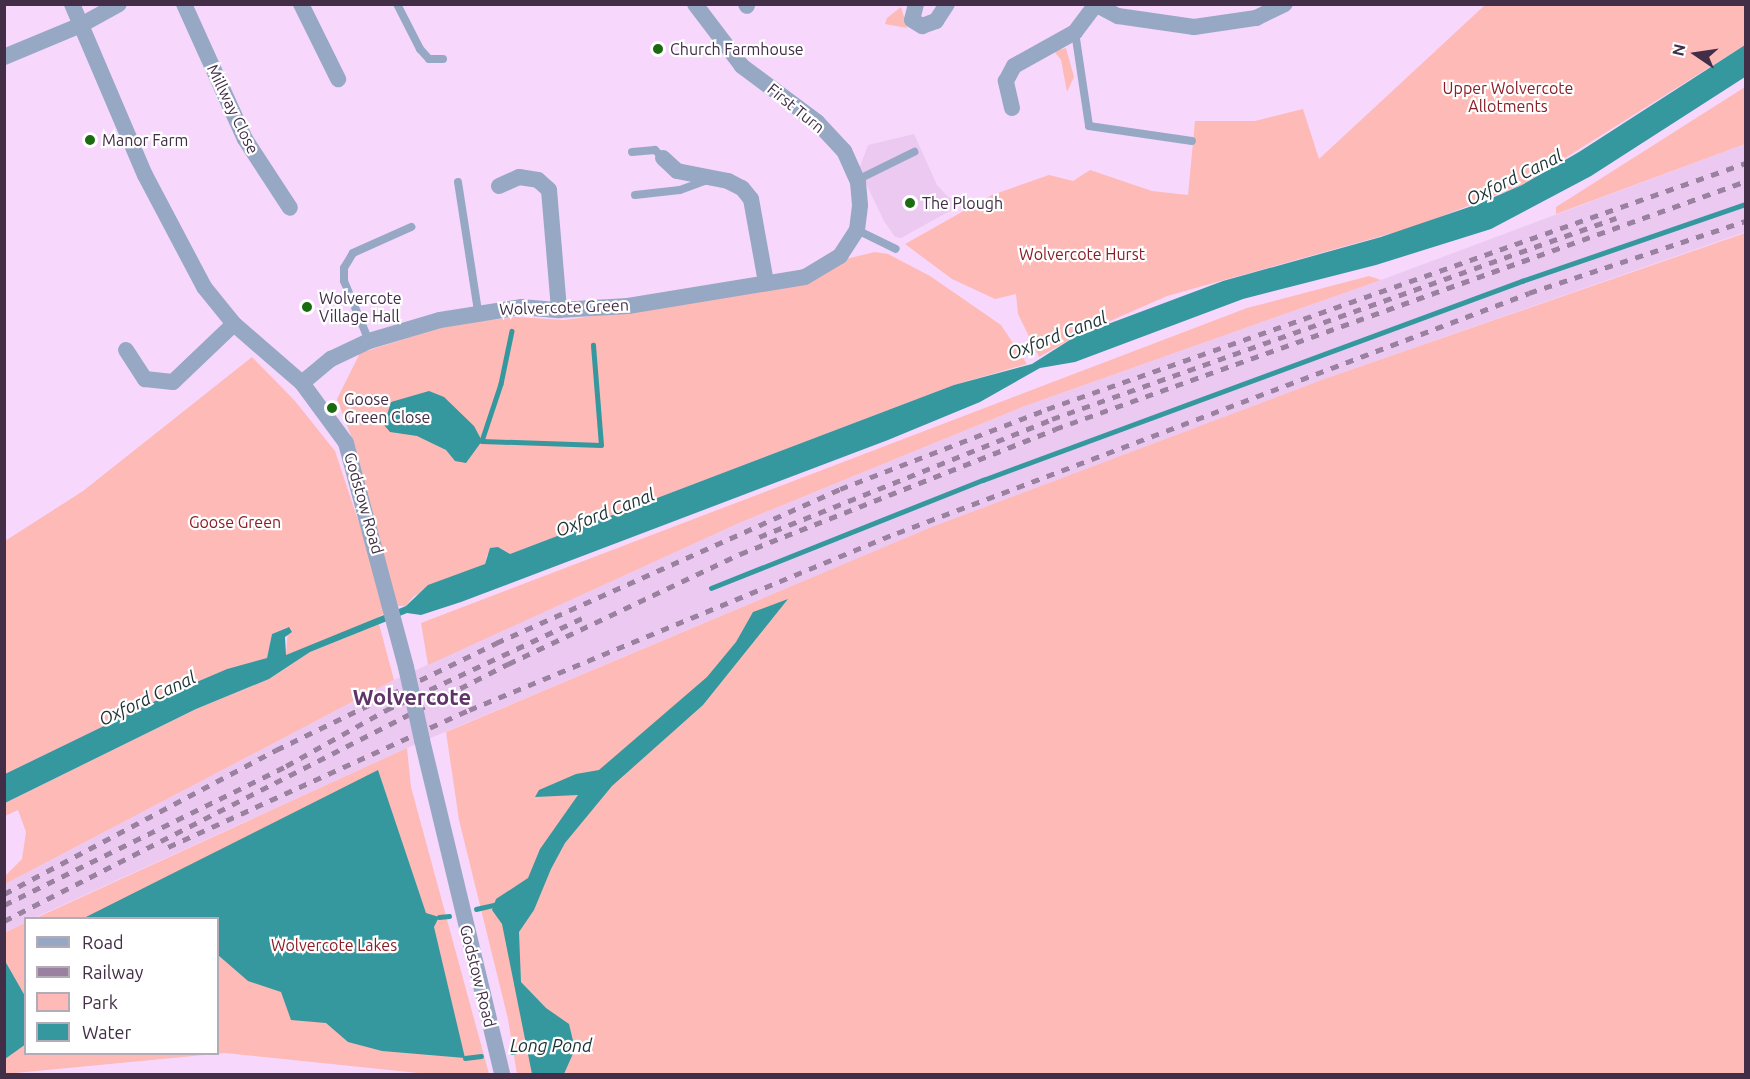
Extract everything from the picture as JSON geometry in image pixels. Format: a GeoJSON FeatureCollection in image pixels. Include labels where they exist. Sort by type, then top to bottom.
{"type":"FeatureCollection","features":[{"type":"Feature","properties":{"kind":"street","name":"Godstow Road"},"geometry":{"type":"LineString","coordinates":[[72,4],[173,233],[204,287],[234,324],[302,383],[346,443],[387,586],[501,1074]]}},
{"type":"Feature","properties":{"kind":"street"},"geometry":{"type":"LineString","coordinates":[[4,57],[81,25],[119,4]]}},
{"type":"Feature","properties":{"kind":"street","name":"Millway Close"},"geometry":{"type":"LineString","coordinates":[[184,4],[245,139],[291,208]]}},
{"type":"Feature","properties":{"kind":"street"},"geometry":{"type":"LineString","coordinates":[[301,4],[338,79]]}},
{"type":"Feature","properties":{"kind":"street","name":"First Turn"},"geometry":{"type":"LineString","coordinates":[[695,4],[742,66],[817,122],[844,151],[857,180],[860,206],[857,230]]}},
{"type":"Feature","properties":{"kind":"street"},"geometry":{"type":"LineString","coordinates":[[916,4],[912,20],[922,26],[936,21],[946,4]]}},
{"type":"Feature","properties":{"kind":"street"},"geometry":{"type":"LineString","coordinates":[[1012,108],[1006,81],[1014,66],[1075,32],[1095,5],[1118,16],[1194,27],[1256,18],[1285,4]]}},
{"type":"Feature","properties":{"kind":"street"},"geometry":{"type":"LineString","coordinates":[[663,158],[677,171],[712,178],[742,188],[751,199],[766,282]]}},
{"type":"Feature","properties":{"kind":"street"},"geometry":{"type":"LineString","coordinates":[[499,186],[519,177],[538,180],[549,190],[559,310]]}},
{"type":"Feature","properties":{"kind":"street","name":"Wolvercote Green"},"geometry":{"type":"LineString","coordinates":[[302,383],[331,359],[369,341],[478,312],[521,307],[559,310],[628,306],[805,277],[840,256],[857,230]]}},
{"type":"Feature","properties":{"kind":"street"},"geometry":{"type":"LineString","coordinates":[[126,350],[145,379],[173,382],[234,324]]}},
{"type":"Feature","properties":{"kind":"lane"},"geometry":{"type":"LineString","coordinates":[[397,4],[420,49],[429,59],[443,58]]}},
{"type":"Feature","properties":{"kind":"lane"},"geometry":{"type":"LineString","coordinates":[[1075,32],[1089,126],[1192,141]]}},
{"type":"Feature","properties":{"kind":"lane"},"geometry":{"type":"LineString","coordinates":[[632,152],[655,150],[663,158]]}},
{"type":"Feature","properties":{"kind":"lane"},"geometry":{"type":"LineString","coordinates":[[857,180],[914,152]]}},
{"type":"Feature","properties":{"kind":"lane"},"geometry":{"type":"LineString","coordinates":[[634,195],[680,190],[712,178]]}},
{"type":"Feature","properties":{"kind":"lane"},"geometry":{"type":"LineString","coordinates":[[458,182],[478,312]]}},
{"type":"Feature","properties":{"kind":"lane"},"geometry":{"type":"LineString","coordinates":[[369,341],[342,274],[344,268],[353,253],[411,227]]}},
{"type":"Feature","properties":{"kind":"lane"},"geometry":{"type":"LineString","coordinates":[[857,230],[896,249]]}},
{"type":"Feature","properties":{"kind":"shaded area"},"geometry":{"type":"Polygon","coordinates":[[[914,134],[937,185],[949,198],[957,197],[959,206],[901,238],[895,237],[884,221],[859,169],[868,145],[914,134]]]}},
{"type":"Feature","properties":{"kind":"shaded area"},"geometry":{"type":"Polygon","coordinates":[[[1745,144],[1745,232],[1327,378],[929,528],[407,748],[36,917],[24,917],[24,923],[5,932],[5,884],[394,680],[739,523],[1022,407],[1381,280],[1745,144]]]}},
{"type":"Feature","properties":{"kind":"green space"},"geometry":{"type":"Polygon","coordinates":[[[1485,5],[1745,5],[1745,45],[1522,185],[1414,227],[1167,296],[1076,336],[1039,357],[1018,314],[1016,294],[995,299],[952,279],[905,244],[992,195],[1049,175],[1073,181],[1090,170],[1152,191],[1188,195],[1195,121],[1255,121],[1303,109],[1319,159],[1485,5]]]}},
{"type":"Feature","properties":{"kind":"green space"},"geometry":{"type":"Polygon","coordinates":[[[901,7],[907,28],[885,24],[887,18],[901,7]]]}},
{"type":"Feature","properties":{"kind":"green space"},"geometry":{"type":"Polygon","coordinates":[[[1066,48],[1074,77],[1067,92],[1061,60],[1054,51],[1066,48]]]}},
{"type":"Feature","properties":{"kind":"green space"},"geometry":{"type":"Polygon","coordinates":[[[1745,87],[1745,144],[1556,214],[1556,207],[1745,87]]]}},
{"type":"Feature","properties":{"kind":"green space"},"geometry":{"type":"Polygon","coordinates":[[[1745,233],[1745,1074],[517,1074],[508,1019],[459,820],[446,732],[929,528],[1327,378],[1745,233]]]}},
{"type":"Feature","properties":{"kind":"green space"},"geometry":{"type":"Polygon","coordinates":[[[875,252],[888,254],[930,276],[1001,325],[1027,364],[954,385],[510,554],[498,547],[487,555],[485,564],[414,596],[406,606],[396,606],[354,444],[337,399],[360,353],[449,325],[516,317],[564,320],[623,312],[875,252]]]}},
{"type":"Feature","properties":{"kind":"green space"},"geometry":{"type":"Polygon","coordinates":[[[1369,276],[1381,280],[1022,407],[739,523],[428,665],[421,623],[1247,308],[1369,276]]]}},
{"type":"Feature","properties":{"kind":"green space","name":"Goose Green"},"geometry":{"type":"Polygon","coordinates":[[[252,357],[295,401],[335,451],[379,583],[385,613],[368,624],[286,655],[288,627],[272,634],[267,658],[227,669],[178,690],[5,774],[5,541],[83,491],[252,357]]]}},
{"type":"Feature","properties":{"kind":"green space"},"geometry":{"type":"Polygon","coordinates":[[[379,624],[394,680],[5,884],[5,876],[22,859],[26,832],[18,810],[5,816],[5,803],[196,709],[269,679],[310,652],[379,624]]]}},
{"type":"Feature","properties":{"kind":"green space","name":"Wolvercote Lakes"},"geometry":{"type":"Polygon","coordinates":[[[407,748],[411,787],[489,1074],[428,1074],[219,1054],[219,917],[38,917],[407,748]]]}},
{"type":"Feature","properties":{"kind":"green space"},"geometry":{"type":"Polygon","coordinates":[[[24,923],[24,1055],[204,1055],[5,1074],[4,933],[24,923]]]}},
{"type":"Feature","properties":{"kind":"water"},"geometry":{"type":"Polygon","coordinates":[[[1745,45],[1745,77],[1591,176],[1491,229],[1376,265],[1243,299],[1075,362],[1040,368],[980,402],[888,440],[461,602],[421,615],[407,613],[310,652],[269,679],[196,709],[5,803],[5,774],[178,690],[227,669],[267,658],[272,634],[289,627],[292,632],[285,637],[286,655],[406,606],[428,585],[485,564],[490,548],[498,547],[510,554],[954,385],[1032,364],[1076,336],[1223,281],[1381,237],[1478,204],[1522,185],[1579,152],[1745,45]]]}},
{"type":"Feature","properties":{"kind":"water"},"geometry":{"type":"Polygon","coordinates":[[[429,391],[444,397],[474,426],[482,441],[466,463],[455,461],[446,450],[417,436],[390,432],[384,425],[391,402],[429,391]]]}},
{"type":"Feature","properties":{"kind":"water","name":"Long Pond"},"geometry":{"type":"Polygon","coordinates":[[[788,599],[703,705],[612,786],[565,843],[534,910],[519,932],[521,982],[546,1008],[569,1024],[575,1049],[564,1074],[532,1074],[502,924],[492,910],[496,899],[528,878],[540,849],[578,795],[535,797],[539,790],[576,774],[599,770],[707,677],[736,642],[753,612],[788,599]]]}},
{"type":"Feature","properties":{"kind":"water","name":"Wolvercote Lakes"},"geometry":{"type":"Polygon","coordinates":[[[378,770],[426,913],[439,917],[434,927],[465,1058],[382,1051],[348,1042],[326,1023],[291,1020],[281,992],[248,981],[219,956],[219,917],[86,917],[378,770]]]}},
{"type":"Feature","properties":{"kind":"water"},"geometry":{"type":"Polygon","coordinates":[[[5,961],[24,994],[24,1045],[5,1059],[5,961]]]}},
{"type":"Feature","properties":{"kind":"waterway"},"geometry":{"type":"LineString","coordinates":[[711,588],[983,480],[1522,281],[1746,204]]}},
{"type":"Feature","properties":{"kind":"waterway"},"geometry":{"type":"LineString","coordinates":[[512,331],[501,384],[482,441],[601,445],[593,345]]}},
{"type":"Feature","properties":{"kind":"waterway"},"geometry":{"type":"LineString","coordinates":[[476,909],[494,905]]}},
{"type":"Feature","properties":{"kind":"waterway"},"geometry":{"type":"LineString","coordinates":[[439,917],[449,916]]}},
{"type":"Feature","properties":{"kind":"waterway"},"geometry":{"type":"LineString","coordinates":[[512,1052],[527,1049]]}},
{"type":"Feature","properties":{"kind":"waterway"},"geometry":{"type":"LineString","coordinates":[[465,1058],[481,1056]]}},
{"type":"Feature","properties":{"kind":"railway"},"geometry":{"type":"LineString","coordinates":[[4,894],[276,750],[496,643],[840,489],[1047,409],[1746,163]]}},
{"type":"Feature","properties":{"kind":"railway"},"geometry":{"type":"LineString","coordinates":[[4,921],[508,664],[740,554],[1055,429],[1746,181]]}},
{"type":"Feature","properties":{"kind":"railway"},"geometry":{"type":"LineString","coordinates":[[759,537],[1052,419],[1616,218]]}},
{"type":"Feature","properties":{"kind":"railway"},"geometry":{"type":"LineString","coordinates":[[168,847],[469,710],[897,533],[1529,293],[1746,221]]}},
{"type":"Feature","properties":{"kind":"railway"},"geometry":{"type":"LineString","coordinates":[[4,905],[286,766],[386,710],[587,616]]}},
{"type":"Feature","properties":{"kind":"place","name":"Church Farmhouse"},"geometry":{"type":"Point","coordinates":[658,49]}},
{"type":"Feature","properties":{"kind":"place","name":"Manor Farm"},"geometry":{"type":"Point","coordinates":[90,140]}},
{"type":"Feature","properties":{"kind":"place","name":"The Plough"},"geometry":{"type":"Point","coordinates":[910,203]}},
{"type":"Feature","properties":{"kind":"place","name":"Wolvercote Village Hall"},"geometry":{"type":"Point","coordinates":[307,307]}},
{"type":"Feature","properties":{"kind":"place","name":"Goose Green Close"},"geometry":{"type":"Point","coordinates":[332,408]}},
{"type":"Feature","properties":{"kind":"district","name":"Wolvercote"},"geometry":{"type":"Point","coordinates":[412,697]}},
{"type":"Feature","properties":{"kind":"park label","name":"Upper Wolvercote Allotments"},"geometry":{"type":"Point","coordinates":[1508,97]}},
{"type":"Feature","properties":{"kind":"park label","name":"Wolvercote Hurst"},"geometry":{"type":"Point","coordinates":[1082,254]}},
{"type":"Feature","properties":{"kind":"water label","name":"Oxford Canal"},"geometry":{"type":"Point","coordinates":[1514,177]}},
{"type":"Feature","properties":{"kind":"water label","name":"Oxford Canal"},"geometry":{"type":"Point","coordinates":[1057,335]}},
{"type":"Feature","properties":{"kind":"water label","name":"Oxford Canal"},"geometry":{"type":"Point","coordinates":[605,512]}},
{"type":"Feature","properties":{"kind":"water label","name":"Oxford Canal"},"geometry":{"type":"Point","coordinates":[147,698]}}]}
